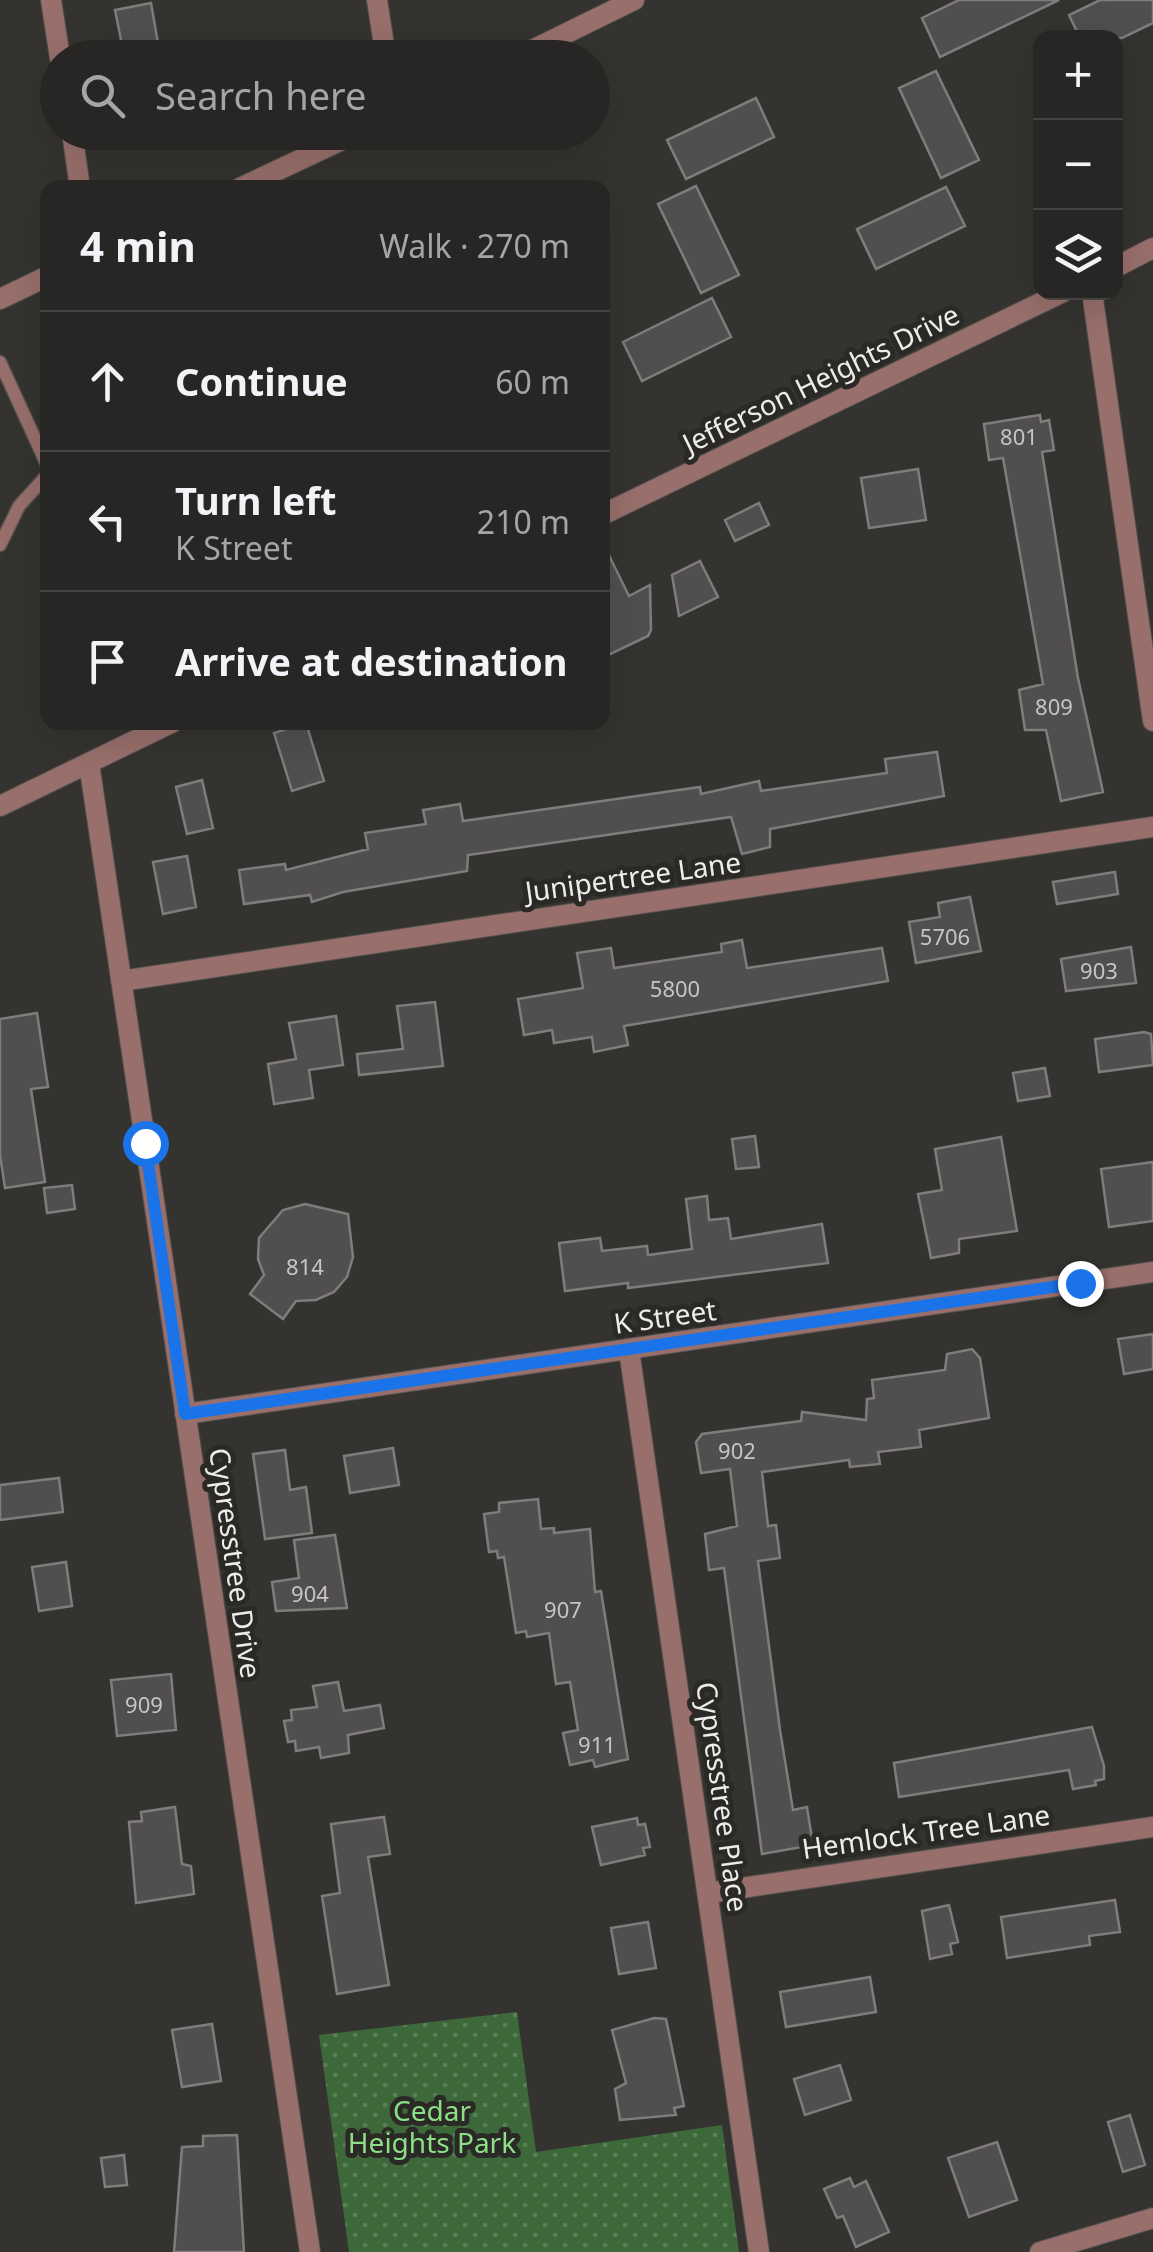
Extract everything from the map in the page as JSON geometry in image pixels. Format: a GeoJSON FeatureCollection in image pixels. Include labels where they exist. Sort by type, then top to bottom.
{"type":"FeatureCollection","features":[{"type":"Feature","properties":{"kind":"street"},"geometry":{"type":"LineString","coordinates":[[51,0],[57,40]]}},
{"type":"Feature","properties":{"kind":"street"},"geometry":{"type":"LineString","coordinates":[[376,0],[383,40]]}},
{"type":"Feature","properties":{"kind":"street"},"geometry":{"type":"LineString","coordinates":[[553,40],[634,0]]}},
{"type":"Feature","properties":{"kind":"street"},"geometry":{"type":"LineString","coordinates":[[75,150],[79,180]]}},
{"type":"Feature","properties":{"kind":"street"},"geometry":{"type":"LineString","coordinates":[[257,180],[321,150]]}},
{"type":"Feature","properties":{"kind":"street"},"geometry":{"type":"LineString","coordinates":[[1123,263],[1153,248]]}},
{"type":"Feature","properties":{"kind":"street"},"geometry":{"type":"LineString","coordinates":[[0,299],[40,280]]}},
{"type":"Feature","properties":{"kind":"street","name":"Jefferson Heights Drive"},"geometry":{"type":"LineString","coordinates":[[610,511],[1046,300]]}},
{"type":"Feature","properties":{"kind":"street"},"geometry":{"type":"LineString","coordinates":[[1093,300],[1153,720]]}},
{"type":"Feature","properties":{"kind":"street"},"geometry":{"type":"LineString","coordinates":[[0,806],[157,730]]}},
{"type":"Feature","properties":{"kind":"street","name":"Cypresstree Drive"},"geometry":{"type":"LineString","coordinates":[[89,763],[310,2252]]}},
{"type":"Feature","properties":{"kind":"street","name":"Junipertree Lane"},"geometry":{"type":"LineString","coordinates":[[121,981],[1153,827]]}},
{"type":"Feature","properties":{"kind":"street","name":"K Street"},"geometry":{"type":"LineString","coordinates":[[185,1414],[1153,1272]]}},
{"type":"Feature","properties":{"kind":"street","name":"Cypresstree Place"},"geometry":{"type":"LineString","coordinates":[[629,1350],[760,2252]]}},
{"type":"Feature","properties":{"kind":"street","name":"Hemlock Tree Lane"},"geometry":{"type":"LineString","coordinates":[[708,1892],[1153,1826]]}},
{"type":"Feature","properties":{"kind":"street"},"geometry":{"type":"LineString","coordinates":[[1040,2252],[1153,2218]]}},
{"type":"Feature","properties":{"kind":"lane"},"geometry":{"type":"LineString","coordinates":[[0,362],[40,449]]}},
{"type":"Feature","properties":{"kind":"lane"},"geometry":{"type":"LineString","coordinates":[[0,545],[19,506],[40,483]]}},
{"type":"Feature","properties":{"kind":"green space","name":"Cedar Heights Park"},"geometry":{"type":"Polygon","coordinates":[[[517,2012],[536,2152],[722,2125],[739,2252],[349,2252],[319,2035],[517,2012]]]}},
{"type":"Feature","properties":{"kind":"building"},"geometry":{"type":"Polygon","coordinates":[[[959,0],[1059,0],[940,57],[922,18],[959,0]]]}},
{"type":"Feature","properties":{"kind":"building"},"geometry":{"type":"Polygon","coordinates":[[[1100,0],[1153,0],[1153,23],[1123,38],[1123,30],[1076,30],[1069,15],[1100,0]]]}},
{"type":"Feature","properties":{"kind":"building"},"geometry":{"type":"Polygon","coordinates":[[[151,3],[157,40],[121,40],[115,10],[151,3]]]}},
{"type":"Feature","properties":{"kind":"building"},"geometry":{"type":"Polygon","coordinates":[[[936,71],[979,160],[941,178],[899,88],[936,71]]]}},
{"type":"Feature","properties":{"kind":"building"},"geometry":{"type":"Polygon","coordinates":[[[756,98],[774,137],[686,179],[667,140],[756,98]]]}},
{"type":"Feature","properties":{"kind":"building"},"geometry":{"type":"Polygon","coordinates":[[[696,186],[739,275],[701,293],[658,204],[696,186]]]}},
{"type":"Feature","properties":{"kind":"building"},"geometry":{"type":"Polygon","coordinates":[[[946,187],[965,226],[876,269],[857,229],[946,187]]]}},
{"type":"Feature","properties":{"kind":"building"},"geometry":{"type":"Polygon","coordinates":[[[712,298],[731,337],[642,381],[623,342],[712,298]]]}},
{"type":"Feature","properties":{"kind":"building"},"geometry":{"type":"Polygon","coordinates":[[[1040,415],[1041,422],[1049,420],[1054,450],[1042,452],[1078,678],[1103,792],[1061,801],[1046,730],[1025,730],[1019,690],[1043,684],[1003,458],[989,460],[984,424],[1040,415]]]}},
{"type":"Feature","properties":{"kind":"building"},"geometry":{"type":"Polygon","coordinates":[[[918,469],[926,520],[869,528],[861,478],[918,469]]]}},
{"type":"Feature","properties":{"kind":"building"},"geometry":{"type":"Polygon","coordinates":[[[759,503],[769,525],[735,541],[725,520],[759,503]]]}},
{"type":"Feature","properties":{"kind":"building"},"geometry":{"type":"Polygon","coordinates":[[[610,557],[629,596],[650,585],[648,636],[610,654],[610,557]]]}},
{"type":"Feature","properties":{"kind":"building"},"geometry":{"type":"Polygon","coordinates":[[[700,561],[718,597],[679,616],[672,575],[700,561]]]}},
{"type":"Feature","properties":{"kind":"building"},"geometry":{"type":"Polygon","coordinates":[[[308,730],[324,781],[292,791],[274,733],[308,730]]]}},
{"type":"Feature","properties":{"kind":"building"},"geometry":{"type":"Polygon","coordinates":[[[937,752],[944,796],[770,829],[770,847],[742,854],[731,817],[468,855],[467,871],[343,892],[312,902],[310,895],[244,904],[239,870],[285,864],[286,870],[368,849],[365,833],[426,824],[423,810],[460,804],[463,821],[700,787],[701,794],[759,781],[761,791],[887,773],[885,759],[937,752]]]}},
{"type":"Feature","properties":{"kind":"building"},"geometry":{"type":"Polygon","coordinates":[[[202,780],[213,828],[187,834],[176,787],[202,780]]]}},
{"type":"Feature","properties":{"kind":"building"},"geometry":{"type":"Polygon","coordinates":[[[187,856],[196,907],[163,914],[153,862],[187,856]]]}},
{"type":"Feature","properties":{"kind":"building"},"geometry":{"type":"Polygon","coordinates":[[[1115,872],[1118,894],[1057,904],[1053,882],[1115,872]]]}},
{"type":"Feature","properties":{"kind":"building"},"geometry":{"type":"Polygon","coordinates":[[[970,897],[981,951],[916,963],[909,922],[940,917],[938,903],[970,897]]]}},
{"type":"Feature","properties":{"kind":"building"},"geometry":{"type":"Polygon","coordinates":[[[742,940],[747,968],[882,948],[888,981],[624,1026],[628,1045],[594,1052],[592,1037],[554,1043],[552,1030],[524,1035],[518,999],[583,988],[577,953],[611,948],[614,968],[722,952],[721,944],[742,940]]]}},
{"type":"Feature","properties":{"kind":"building"},"geometry":{"type":"Polygon","coordinates":[[[1131,947],[1136,983],[1066,991],[1061,959],[1131,947]]]}},
{"type":"Feature","properties":{"kind":"building"},"geometry":{"type":"Polygon","coordinates":[[[435,1002],[443,1066],[359,1075],[357,1054],[403,1049],[397,1006],[435,1002]]]}},
{"type":"Feature","properties":{"kind":"building"},"geometry":{"type":"Polygon","coordinates":[[[37,1013],[48,1087],[31,1089],[45,1182],[5,1188],[0,1155],[0,1019],[37,1013]]]}},
{"type":"Feature","properties":{"kind":"building"},"geometry":{"type":"Polygon","coordinates":[[[336,1016],[343,1065],[309,1070],[313,1098],[274,1104],[268,1064],[296,1059],[289,1023],[336,1016]]]}},
{"type":"Feature","properties":{"kind":"building"},"geometry":{"type":"Polygon","coordinates":[[[1151,1034],[1153,1065],[1099,1072],[1095,1039],[1151,1034]]]}},
{"type":"Feature","properties":{"kind":"building"},"geometry":{"type":"Polygon","coordinates":[[[1045,1068],[1050,1096],[1018,1101],[1013,1073],[1045,1068]]]}},
{"type":"Feature","properties":{"kind":"building"},"geometry":{"type":"Polygon","coordinates":[[[755,1136],[759,1167],[736,1169],[732,1139],[755,1136]]]}},
{"type":"Feature","properties":{"kind":"building"},"geometry":{"type":"Polygon","coordinates":[[[1001,1137],[1017,1231],[959,1239],[959,1253],[931,1258],[918,1194],[942,1190],[935,1149],[1001,1137]]]}},
{"type":"Feature","properties":{"kind":"building"},"geometry":{"type":"Polygon","coordinates":[[[1153,1162],[1153,1221],[1109,1227],[1101,1169],[1153,1162]]]}},
{"type":"Feature","properties":{"kind":"building"},"geometry":{"type":"Polygon","coordinates":[[[72,1185],[75,1209],[47,1213],[44,1188],[72,1185]]]}},
{"type":"Feature","properties":{"kind":"building"},"geometry":{"type":"Polygon","coordinates":[[[707,1196],[709,1220],[728,1218],[731,1239],[822,1224],[828,1263],[628,1288],[628,1283],[565,1291],[559,1243],[600,1238],[602,1251],[647,1246],[648,1255],[692,1249],[686,1199],[707,1196]]]}},
{"type":"Feature","properties":{"kind":"building"},"geometry":{"type":"Polygon","coordinates":[[[305,1204],[348,1214],[353,1257],[347,1277],[334,1292],[316,1300],[296,1301],[283,1319],[250,1294],[264,1275],[258,1259],[259,1238],[283,1210],[305,1204]]]}},
{"type":"Feature","properties":{"kind":"building"},"geometry":{"type":"Polygon","coordinates":[[[1153,1334],[1153,1369],[1124,1374],[1118,1339],[1153,1334]]]}},
{"type":"Feature","properties":{"kind":"building"},"geometry":{"type":"Polygon","coordinates":[[[972,1349],[980,1358],[989,1418],[919,1430],[921,1447],[878,1452],[880,1464],[850,1467],[849,1460],[762,1472],[768,1526],[776,1525],[780,1558],[758,1561],[780,1730],[793,1810],[807,1807],[813,1845],[762,1854],[724,1568],[709,1570],[705,1534],[737,1526],[730,1469],[701,1473],[696,1442],[702,1434],[801,1421],[802,1412],[866,1420],[867,1399],[874,1398],[872,1380],[945,1370],[947,1354],[972,1349]]]}},
{"type":"Feature","properties":{"kind":"building"},"geometry":{"type":"Polygon","coordinates":[[[393,1448],[399,1485],[350,1493],[344,1456],[393,1448]]]}},
{"type":"Feature","properties":{"kind":"building"},"geometry":{"type":"Polygon","coordinates":[[[285,1450],[290,1490],[306,1487],[312,1533],[265,1539],[253,1454],[285,1450]]]}},
{"type":"Feature","properties":{"kind":"building"},"geometry":{"type":"Polygon","coordinates":[[[59,1478],[63,1512],[0,1520],[0,1485],[59,1478]]]}},
{"type":"Feature","properties":{"kind":"building"},"geometry":{"type":"Polygon","coordinates":[[[538,1499],[541,1529],[554,1528],[554,1533],[590,1529],[595,1592],[601,1591],[628,1759],[595,1767],[593,1760],[570,1765],[563,1733],[578,1730],[570,1682],[556,1684],[549,1633],[527,1637],[526,1631],[516,1633],[504,1557],[498,1558],[497,1551],[489,1552],[484,1514],[499,1512],[499,1503],[538,1499]]]}},
{"type":"Feature","properties":{"kind":"building"},"geometry":{"type":"Polygon","coordinates":[[[335,1535],[347,1608],[276,1611],[272,1582],[299,1578],[294,1540],[335,1535]]]}},
{"type":"Feature","properties":{"kind":"building"},"geometry":{"type":"Polygon","coordinates":[[[66,1562],[72,1606],[39,1611],[32,1567],[66,1562]]]}},
{"type":"Feature","properties":{"kind":"building"},"geometry":{"type":"Polygon","coordinates":[[[171,1674],[176,1730],[117,1736],[111,1680],[171,1674]]]}},
{"type":"Feature","properties":{"kind":"building"},"geometry":{"type":"Polygon","coordinates":[[[338,1682],[344,1711],[380,1705],[384,1728],[348,1735],[349,1753],[321,1758],[319,1747],[296,1751],[295,1741],[288,1742],[284,1721],[292,1720],[291,1710],[317,1707],[313,1686],[338,1682]]]}},
{"type":"Feature","properties":{"kind":"building"},"geometry":{"type":"Polygon","coordinates":[[[1092,1727],[1104,1766],[1104,1779],[1095,1781],[1096,1785],[1073,1789],[1069,1770],[899,1797],[894,1763],[1092,1727]]]}},
{"type":"Feature","properties":{"kind":"building"},"geometry":{"type":"Polygon","coordinates":[[[175,1807],[182,1864],[191,1866],[194,1894],[136,1903],[129,1822],[142,1821],[141,1812],[175,1807]]]}},
{"type":"Feature","properties":{"kind":"building"},"geometry":{"type":"Polygon","coordinates":[[[384,1817],[390,1854],[368,1857],[389,1985],[337,1994],[322,1896],[340,1893],[331,1824],[384,1817]]]}},
{"type":"Feature","properties":{"kind":"building"},"geometry":{"type":"Polygon","coordinates":[[[637,1818],[638,1825],[645,1824],[650,1847],[643,1848],[645,1855],[601,1865],[592,1827],[637,1818]]]}},
{"type":"Feature","properties":{"kind":"building"},"geometry":{"type":"Polygon","coordinates":[[[1115,1900],[1120,1932],[1089,1936],[1090,1945],[1007,1958],[1001,1917],[1115,1900]]]}},
{"type":"Feature","properties":{"kind":"building"},"geometry":{"type":"Polygon","coordinates":[[[949,1905],[958,1942],[950,1944],[952,1954],[930,1959],[922,1911],[949,1905]]]}},
{"type":"Feature","properties":{"kind":"building"},"geometry":{"type":"Polygon","coordinates":[[[648,1922],[656,1968],[619,1974],[611,1928],[648,1922]]]}},
{"type":"Feature","properties":{"kind":"building"},"geometry":{"type":"Polygon","coordinates":[[[870,1977],[876,2012],[786,2027],[780,1992],[870,1977]]]}},
{"type":"Feature","properties":{"kind":"building"},"geometry":{"type":"Polygon","coordinates":[[[654,2018],[666,2019],[684,2106],[674,2108],[676,2115],[620,2120],[615,2089],[626,2083],[612,2030],[654,2018]]]}},
{"type":"Feature","properties":{"kind":"building"},"geometry":{"type":"Polygon","coordinates":[[[212,2024],[221,2081],[182,2087],[172,2030],[212,2024]]]}},
{"type":"Feature","properties":{"kind":"building"},"geometry":{"type":"Polygon","coordinates":[[[840,2065],[851,2100],[805,2115],[794,2079],[840,2065]]]}},
{"type":"Feature","properties":{"kind":"building"},"geometry":{"type":"Polygon","coordinates":[[[1130,2115],[1145,2165],[1123,2172],[1108,2122],[1130,2115]]]}},
{"type":"Feature","properties":{"kind":"building"},"geometry":{"type":"Polygon","coordinates":[[[237,2135],[244,2252],[174,2252],[182,2147],[203,2146],[203,2136],[237,2135]]]}},
{"type":"Feature","properties":{"kind":"building"},"geometry":{"type":"Polygon","coordinates":[[[997,2142],[1017,2200],[969,2217],[948,2158],[997,2142]]]}},
{"type":"Feature","properties":{"kind":"building"},"geometry":{"type":"Polygon","coordinates":[[[124,2155],[127,2185],[105,2187],[101,2158],[124,2155]]]}},
{"type":"Feature","properties":{"kind":"building"},"geometry":{"type":"Polygon","coordinates":[[[850,2178],[854,2187],[866,2181],[889,2232],[856,2247],[843,2216],[837,2218],[824,2189],[850,2178]]]}},
{"type":"Feature","properties":{"kind":"route"},"geometry":{"type":"LineString","coordinates":[[145,1143],[185,1414],[1080,1283]]}}]}
